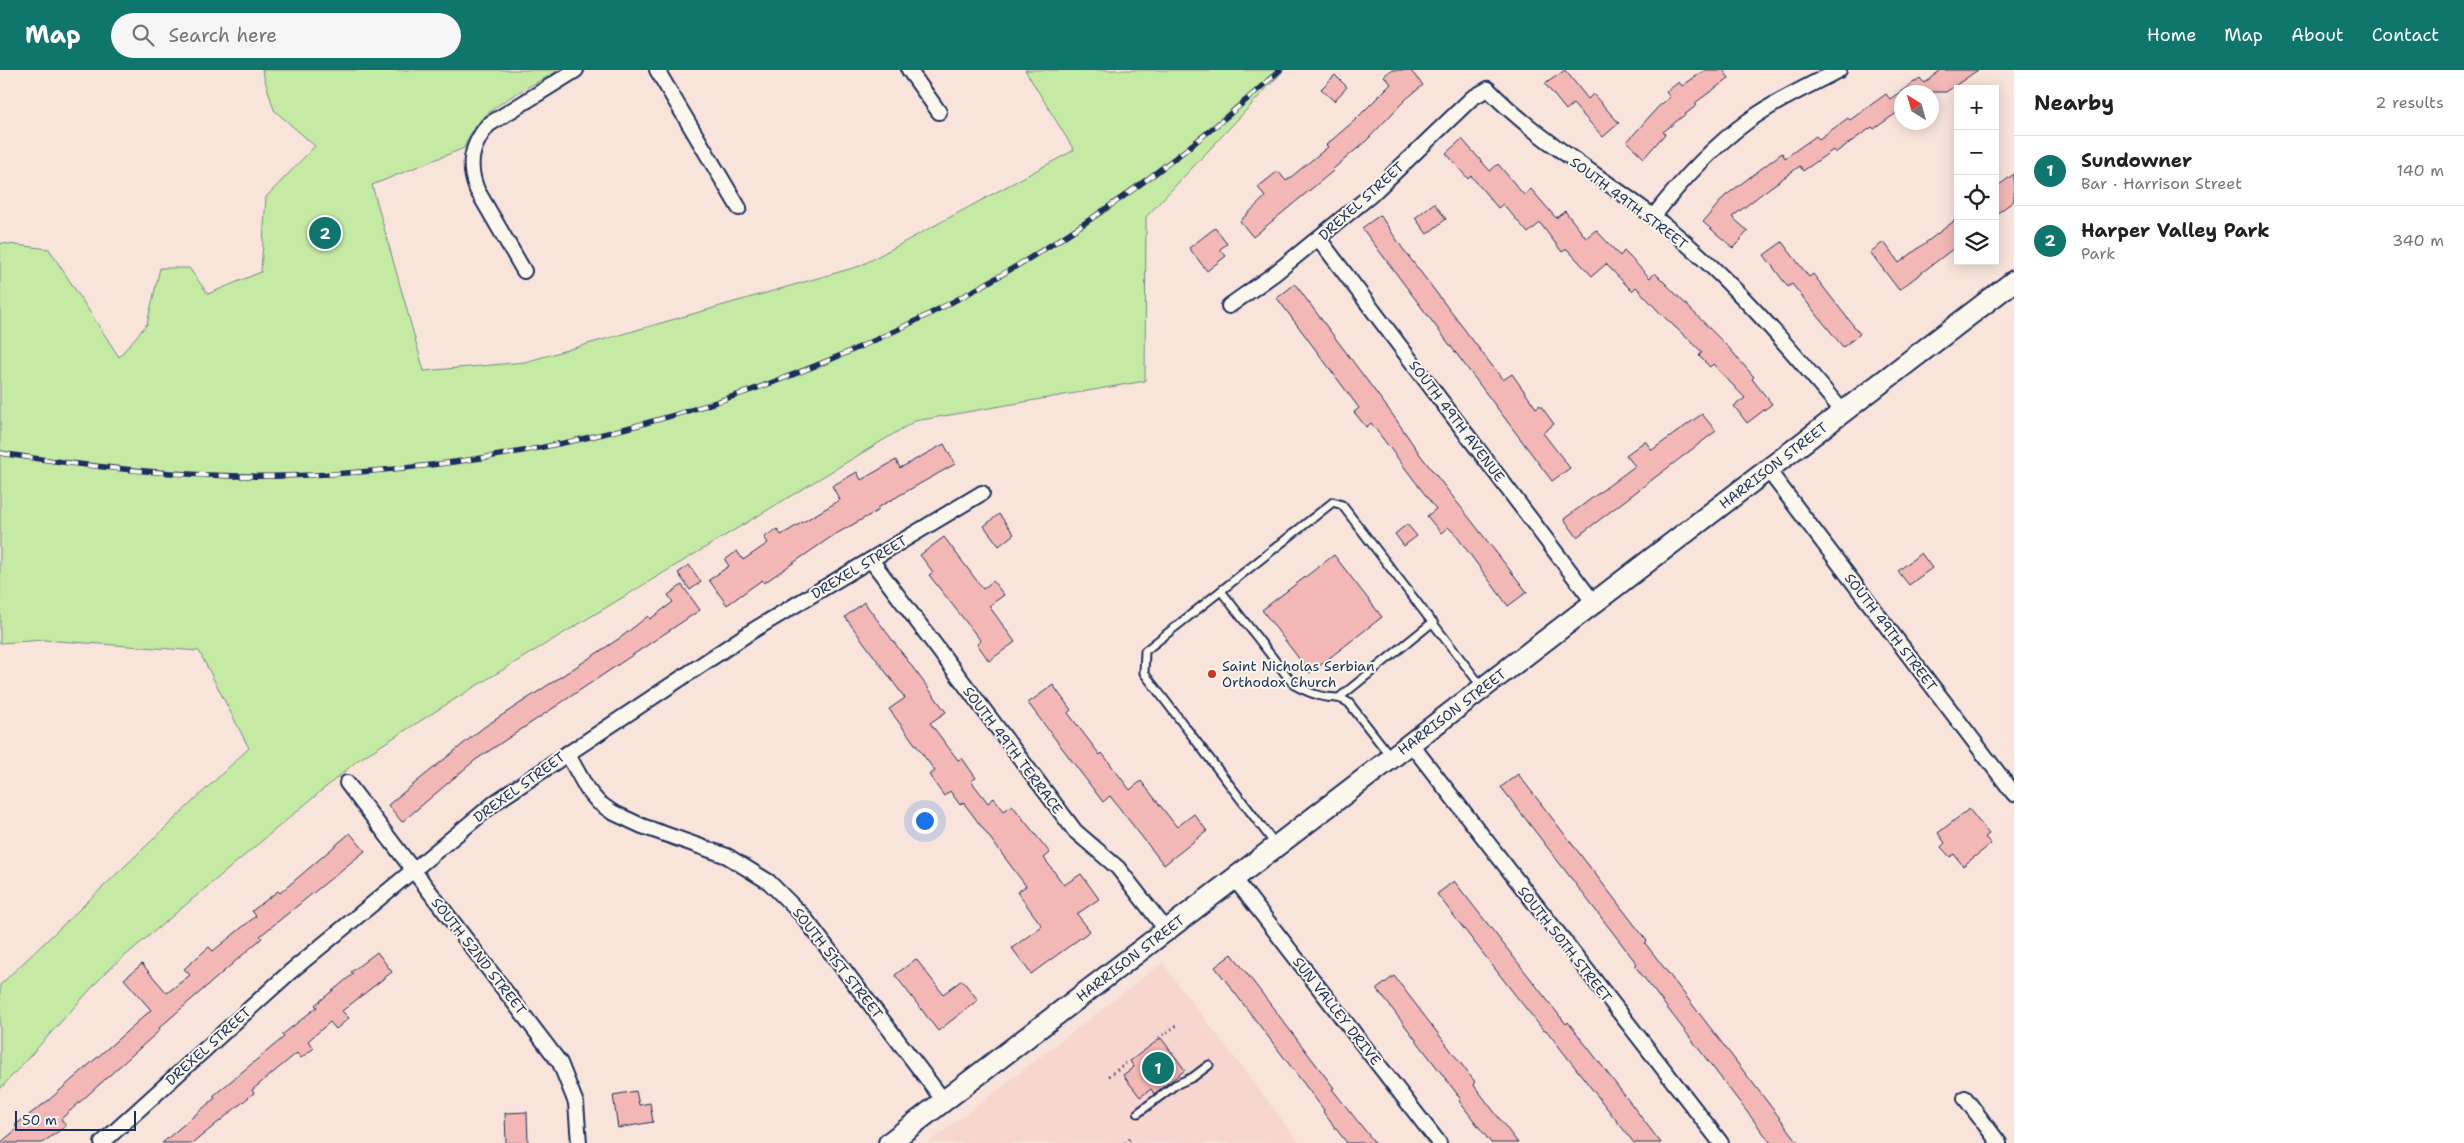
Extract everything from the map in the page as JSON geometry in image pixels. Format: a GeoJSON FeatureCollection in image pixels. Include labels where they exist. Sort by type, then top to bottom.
{"type":"FeatureCollection","features":[{"type":"Feature","properties":{"kind":"main road","name":"HARRISON STREET"},"geometry":{"type":"LineString","coordinates":[[889,1143],[2014,281]]}},
{"type":"Feature","properties":{"kind":"street"},"geometry":{"type":"LineString","coordinates":[[524,271],[471,177],[471,154],[479,136],[499,116],[576,70]]}},
{"type":"Feature","properties":{"kind":"street"},"geometry":{"type":"LineString","coordinates":[[657,70],[739,208]]}},
{"type":"Feature","properties":{"kind":"street"},"geometry":{"type":"LineString","coordinates":[[909,70],[939,112]]}},
{"type":"Feature","properties":{"kind":"street"},"geometry":{"type":"LineString","coordinates":[[1653,217],[1700,162],[1724,140],[1775,104],[1839,70]]}},
{"type":"Feature","properties":{"kind":"street","name":"SOUTH 49TH STREET"},"geometry":{"type":"LineString","coordinates":[[1488,89],[1552,146],[1653,217],[1718,273],[1758,314],[1843,412]]}},
{"type":"Feature","properties":{"kind":"street","name":"DREXEL STREET"},"geometry":{"type":"LineString","coordinates":[[1229,306],[1319,239],[1371,195],[1472,98],[1488,89]]}},
{"type":"Feature","properties":{"kind":"street","name":"SOUTH 49TH AVENUE"},"geometry":{"type":"LineString","coordinates":[[1319,239],[1594,603]]}},
{"type":"Feature","properties":{"kind":"street","name":"SOUTH 49TH STREET"},"geometry":{"type":"LineString","coordinates":[[1768,470],[2014,794]]}},
{"type":"Feature","properties":{"kind":"street","name":"DREXEL STREET"},"geometry":{"type":"LineString","coordinates":[[102,1143],[290,972],[497,801],[752,631],[982,493]]}},
{"type":"Feature","properties":{"kind":"street","name":"SOUTH 49TH TERRACE"},"geometry":{"type":"LineString","coordinates":[[871,560],[1075,831],[1118,868],[1166,930]]}},
{"type":"Feature","properties":{"kind":"street","name":"SOUTH 50TH STREET"},"geometry":{"type":"LineString","coordinates":[[1410,744],[1721,1143]]}},
{"type":"Feature","properties":{"kind":"street","name":"SOUTH 51ST STREET"},"geometry":{"type":"LineString","coordinates":[[567,753],[587,789],[612,812],[642,826],[727,856],[769,882],[804,916],[944,1101]]}},
{"type":"Feature","properties":{"kind":"street","name":"SOUTH 52ND STREET"},"geometry":{"type":"LineString","coordinates":[[347,783],[560,1062],[576,1103],[579,1143]]}},
{"type":"Feature","properties":{"kind":"street","name":"SUN VALLEY DRIVE"},"geometry":{"type":"LineString","coordinates":[[1234,878],[1439,1143]]}},
{"type":"Feature","properties":{"kind":"street"},"geometry":{"type":"LineString","coordinates":[[1965,1098],[1999,1143]]}},
{"type":"Feature","properties":{"kind":"lane"},"geometry":{"type":"LineString","coordinates":[[1276,846],[1144,673],[1145,651],[1333,502],[1342,505],[1483,688]]}},
{"type":"Feature","properties":{"kind":"lane"},"geometry":{"type":"LineString","coordinates":[[1221,591],[1294,685],[1308,693],[1327,697],[1340,696],[1433,622]]}},
{"type":"Feature","properties":{"kind":"lane"},"geometry":{"type":"LineString","coordinates":[[1340,696],[1349,703],[1392,758]]}},
{"type":"Feature","properties":{"kind":"lane"},"geometry":{"type":"LineString","coordinates":[[1138,1113],[1175,1085],[1193,1077],[1209,1065]]}},
{"type":"Feature","properties":{"kind":"path"},"geometry":{"type":"LineString","coordinates":[[1159,1038],[1177,1025]]}},
{"type":"Feature","properties":{"kind":"path"},"geometry":{"type":"LineString","coordinates":[[1109,1076],[1126,1063]]}},
{"type":"Feature","properties":{"kind":"path"},"geometry":{"type":"LineString","coordinates":[[1125,1143],[1130,1139]]}},
{"type":"Feature","properties":{"kind":"shaded area"},"geometry":{"type":"Polygon","coordinates":[[[1162,963],[1300,1143],[928,1143],[1162,963]]]}},
{"type":"Feature","properties":{"kind":"green space"},"geometry":{"type":"Polygon","coordinates":[[[262,70],[559,70],[517,93],[491,111],[480,121],[464,148],[372,185],[424,371],[525,362],[860,266],[1074,150],[1025,70],[1284,70],[1146,217],[1145,381],[915,421],[471,689],[358,760],[107,971],[0,1089],[0,985],[249,748],[199,651],[44,640],[0,643],[0,243],[49,249],[119,357],[147,324],[160,268],[189,268],[208,294],[261,272],[266,197],[315,146],[274,110],[262,70]]]}},
{"type":"Feature","properties":{"kind":"building"},"geometry":{"type":"Polygon","coordinates":[[[1391,70],[1410,70],[1423,85],[1405,100],[1366,141],[1333,171],[1253,237],[1240,221],[1265,197],[1258,187],[1278,171],[1286,181],[1328,147],[1326,145],[1354,121],[1391,84],[1384,76],[1391,70]]]}},
{"type":"Feature","properties":{"kind":"building"},"geometry":{"type":"Polygon","coordinates":[[[1565,70],[1588,99],[1593,94],[1619,123],[1603,137],[1573,104],[1566,110],[1545,84],[1565,70]]]}},
{"type":"Feature","properties":{"kind":"building"},"geometry":{"type":"Polygon","coordinates":[[[1705,70],[1723,70],[1729,78],[1695,103],[1697,105],[1663,132],[1665,134],[1644,158],[1627,142],[1657,108],[1670,97],[1666,92],[1679,82],[1682,86],[1705,70]]]}},
{"type":"Feature","properties":{"kind":"building"},"geometry":{"type":"Polygon","coordinates":[[[1941,70],[1978,70],[1946,92],[1939,92],[1939,85],[1910,85],[1920,78],[1924,83],[1941,70]]]}},
{"type":"Feature","properties":{"kind":"building"},"geometry":{"type":"Polygon","coordinates":[[[1335,75],[1347,87],[1334,101],[1321,89],[1335,75]]]}},
{"type":"Feature","properties":{"kind":"building"},"geometry":{"type":"Polygon","coordinates":[[[1886,94],[1890,99],[1894,96],[1894,115],[1874,129],[1872,127],[1835,153],[1833,150],[1803,171],[1800,166],[1732,217],[1748,231],[1733,248],[1703,222],[1725,196],[1782,153],[1785,158],[1816,136],[1819,139],[1848,118],[1850,120],[1886,94]]]}},
{"type":"Feature","properties":{"kind":"building"},"geometry":{"type":"Polygon","coordinates":[[[1462,139],[1490,171],[1498,164],[1524,195],[1531,189],[1556,218],[1565,211],[1586,238],[1596,230],[1620,256],[1624,251],[1650,278],[1655,273],[1729,348],[1754,377],[1752,379],[1772,404],[1747,423],[1734,406],[1745,398],[1713,364],[1710,367],[1699,356],[1702,352],[1660,313],[1636,287],[1632,291],[1606,264],[1592,276],[1567,249],[1562,252],[1540,223],[1528,233],[1503,204],[1498,208],[1471,176],[1468,179],[1446,153],[1462,139]]]}},
{"type":"Feature","properties":{"kind":"building"},"geometry":{"type":"Polygon","coordinates":[[[2014,174],[2014,201],[1999,212],[1999,185],[2014,174]]]}},
{"type":"Feature","properties":{"kind":"building"},"geometry":{"type":"Polygon","coordinates":[[[1434,203],[1446,219],[1427,234],[1415,218],[1434,203]]]}},
{"type":"Feature","properties":{"kind":"building"},"geometry":{"type":"Polygon","coordinates":[[[1380,215],[1403,249],[1503,380],[1512,374],[1536,408],[1540,405],[1554,424],[1543,433],[1570,468],[1552,481],[1362,228],[1380,215]]]}},
{"type":"Feature","properties":{"kind":"building"},"geometry":{"type":"Polygon","coordinates":[[[1954,221],[1954,248],[1899,290],[1870,252],[1884,242],[1899,263],[1954,221]]]}},
{"type":"Feature","properties":{"kind":"building"},"geometry":{"type":"Polygon","coordinates":[[[1215,228],[1227,244],[1220,249],[1226,256],[1207,271],[1189,248],[1215,228]]]}},
{"type":"Feature","properties":{"kind":"building"},"geometry":{"type":"Polygon","coordinates":[[[1782,242],[1809,277],[1813,274],[1860,334],[1843,347],[1792,284],[1788,287],[1764,255],[1782,242]]]}},
{"type":"Feature","properties":{"kind":"building"},"geometry":{"type":"Polygon","coordinates":[[[1295,284],[1421,456],[1527,592],[1508,606],[1455,534],[1448,527],[1441,533],[1427,516],[1436,509],[1371,423],[1366,427],[1354,412],[1359,408],[1277,298],[1295,284]]]}},
{"type":"Feature","properties":{"kind":"building"},"geometry":{"type":"Polygon","coordinates":[[[1702,414],[1716,431],[1577,537],[1564,519],[1635,466],[1626,455],[1645,441],[1652,450],[1702,414]]]}},
{"type":"Feature","properties":{"kind":"building"},"geometry":{"type":"Polygon","coordinates":[[[944,444],[955,464],[877,508],[879,510],[834,535],[764,583],[762,580],[727,605],[709,580],[729,566],[725,560],[737,551],[743,560],[768,543],[764,537],[777,529],[781,535],[840,500],[832,486],[857,472],[861,480],[896,460],[900,468],[944,444]]]}},
{"type":"Feature","properties":{"kind":"building"},"geometry":{"type":"Polygon","coordinates":[[[999,514],[1014,534],[999,546],[984,526],[999,514]]]}},
{"type":"Feature","properties":{"kind":"building"},"geometry":{"type":"Polygon","coordinates":[[[1407,524],[1417,536],[1404,546],[1395,534],[1407,524]]]}},
{"type":"Feature","properties":{"kind":"building"},"geometry":{"type":"Polygon","coordinates":[[[944,537],[983,589],[993,581],[1004,595],[989,606],[1015,642],[989,661],[977,644],[981,641],[929,575],[933,572],[920,555],[944,537]]]}},
{"type":"Feature","properties":{"kind":"building"},"geometry":{"type":"Polygon","coordinates":[[[1921,553],[1932,568],[1909,585],[1898,571],[1921,553]]]}},
{"type":"Feature","properties":{"kind":"building"},"geometry":{"type":"Polygon","coordinates":[[[1334,555],[1382,617],[1310,673],[1262,610],[1334,555]]]}},
{"type":"Feature","properties":{"kind":"building"},"geometry":{"type":"Polygon","coordinates":[[[689,565],[701,582],[690,590],[678,573],[689,565]]]}},
{"type":"Feature","properties":{"kind":"building"},"geometry":{"type":"Polygon","coordinates":[[[682,585],[700,610],[474,761],[402,822],[388,805],[484,727],[620,638],[648,616],[650,619],[673,602],[668,595],[682,585]]]}},
{"type":"Feature","properties":{"kind":"building"},"geometry":{"type":"Polygon","coordinates":[[[864,602],[946,712],[930,723],[958,760],[962,758],[976,778],[971,781],[988,803],[994,798],[1004,811],[1012,805],[1050,853],[1044,858],[1064,885],[1081,874],[1099,899],[1077,914],[1090,931],[1031,974],[1012,948],[1042,926],[1017,892],[1026,886],[963,802],[960,805],[950,791],[944,796],[929,775],[935,771],[889,709],[905,698],[845,617],[864,602]]]}},
{"type":"Feature","properties":{"kind":"building"},"geometry":{"type":"Polygon","coordinates":[[[1053,685],[1071,710],[1068,713],[1130,790],[1141,781],[1177,827],[1194,814],[1207,831],[1164,865],[1110,796],[1103,802],[1028,703],[1053,685]]]}},
{"type":"Feature","properties":{"kind":"building"},"geometry":{"type":"Polygon","coordinates":[[[1518,774],[1799,1143],[1771,1143],[1635,966],[1637,964],[1501,787],[1518,774]]]}},
{"type":"Feature","properties":{"kind":"building"},"geometry":{"type":"Polygon","coordinates":[[[1969,809],[1989,834],[1985,837],[1991,844],[1963,866],[1954,854],[1950,857],[1941,847],[1945,843],[1938,833],[1969,809]]]}},
{"type":"Feature","properties":{"kind":"building"},"geometry":{"type":"Polygon","coordinates":[[[350,833],[365,851],[260,936],[262,938],[159,1028],[160,1030],[61,1119],[66,1126],[42,1143],[0,1143],[17,1129],[15,1125],[49,1100],[151,1010],[124,979],[142,964],[167,993],[190,975],[184,969],[209,947],[213,951],[256,916],[252,911],[278,891],[280,893],[350,833]]]}},
{"type":"Feature","properties":{"kind":"building"},"geometry":{"type":"Polygon","coordinates":[[[1454,881],[1566,1024],[1568,1022],[1661,1143],[1634,1143],[1546,1030],[1544,1031],[1516,996],[1437,894],[1454,881]]]}},
{"type":"Feature","properties":{"kind":"building"},"geometry":{"type":"Polygon","coordinates":[[[377,952],[392,972],[342,1011],[349,1018],[336,1029],[330,1022],[308,1041],[314,1048],[301,1058],[297,1053],[252,1090],[254,1093],[193,1143],[162,1143],[215,1098],[213,1096],[284,1037],[282,1035],[317,1007],[315,1005],[353,974],[351,972],[377,952]]]}},
{"type":"Feature","properties":{"kind":"building"},"geometry":{"type":"Polygon","coordinates":[[[1232,954],[1334,1088],[1332,1089],[1375,1143],[1347,1143],[1323,1112],[1324,1110],[1215,967],[1232,954]]]}},
{"type":"Feature","properties":{"kind":"building"},"geometry":{"type":"Polygon","coordinates":[[[916,959],[943,994],[962,980],[978,1000],[938,1031],[895,975],[916,959]]]}},
{"type":"Feature","properties":{"kind":"building"},"geometry":{"type":"Polygon","coordinates":[[[1394,976],[1475,1082],[1473,1084],[1518,1143],[1491,1143],[1459,1101],[1461,1099],[1377,989],[1394,976]]]}},
{"type":"Feature","properties":{"kind":"building"},"geometry":{"type":"Polygon","coordinates":[[[1161,1038],[1185,1070],[1154,1094],[1151,1089],[1140,1097],[1123,1075],[1134,1067],[1130,1061],[1161,1038]]]}},
{"type":"Feature","properties":{"kind":"building"},"geometry":{"type":"Polygon","coordinates":[[[636,1091],[639,1105],[650,1103],[653,1122],[618,1128],[613,1095],[636,1091]]]}},
{"type":"Feature","properties":{"kind":"building"},"geometry":{"type":"Polygon","coordinates":[[[527,1112],[528,1143],[506,1143],[505,1113],[527,1112]]]}},
{"type":"Feature","properties":{"kind":"railway"},"geometry":{"type":"LineString","coordinates":[[0,453],[71,463],[177,474],[284,476],[424,466],[560,444],[692,410],[820,364],[942,307],[1060,239],[1173,160],[1280,70]]}},
{"type":"Feature","properties":{"kind":"place","name":"Harper Valley Park"},"geometry":{"type":"Point","coordinates":[325,233]}},
{"type":"Feature","properties":{"kind":"place","name":"Saint Nicholas Serbian Orthodox Church"},"geometry":{"type":"Point","coordinates":[1212,674]}},
{"type":"Feature","properties":{"kind":"place","name":"Sundowner"},"geometry":{"type":"Point","coordinates":[1158,1068]}}]}
